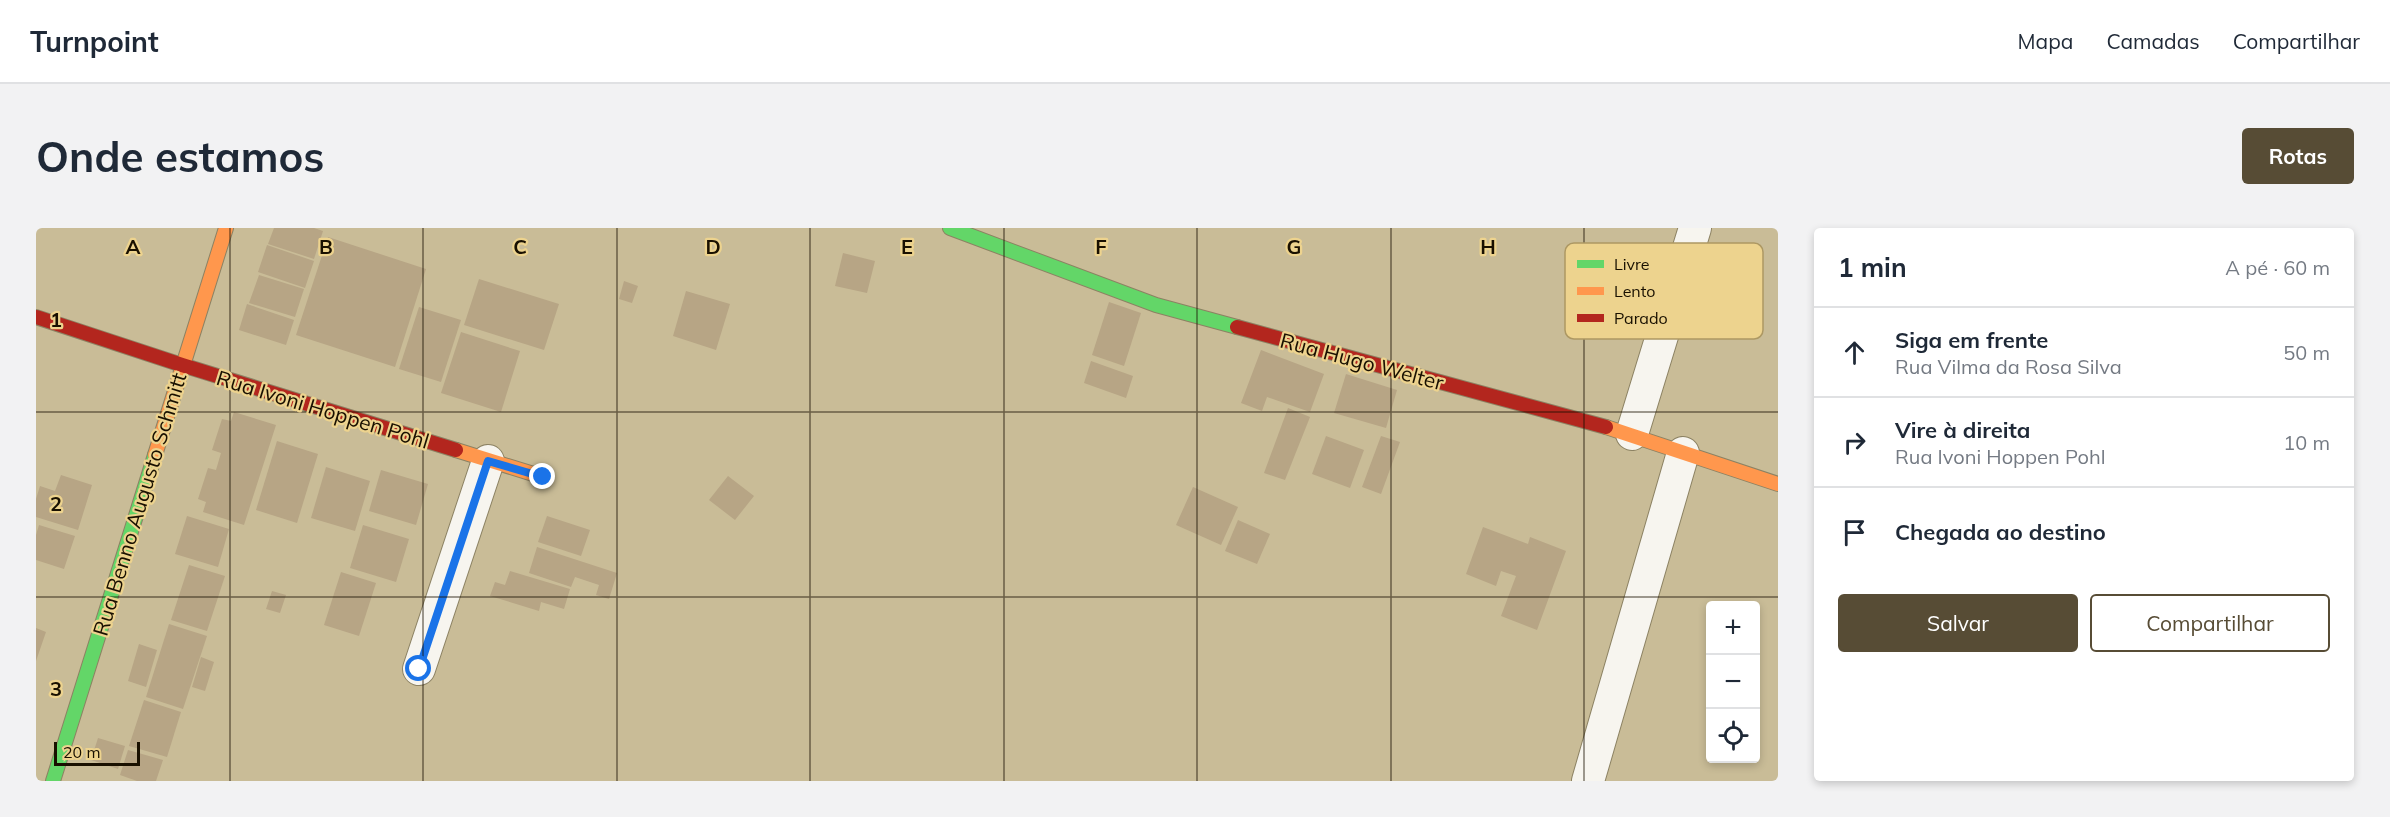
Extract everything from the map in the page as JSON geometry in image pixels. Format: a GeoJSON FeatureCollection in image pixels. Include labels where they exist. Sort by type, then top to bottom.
{"type":"FeatureCollection","features":[{"type":"Feature","properties":{"kind":"street","name":"Rua Benno Augusto Schmitt"},"geometry":{"type":"LineString","coordinates":[[53,781],[226,228]]}},
{"type":"Feature","properties":{"kind":"street","name":"Rua Hugo Welter"},"geometry":{"type":"LineString","coordinates":[[950,228],[1156,305],[1632,434],[1778,484]]}},
{"type":"Feature","properties":{"kind":"street"},"geometry":{"type":"LineString","coordinates":[[1690,243],[1695,228]]}},
{"type":"Feature","properties":{"kind":"street","name":"Rua Ivoni Hoppen Pohl"},"geometry":{"type":"LineString","coordinates":[[36,317],[182,365],[543,477]]}},
{"type":"Feature","properties":{"kind":"street"},"geometry":{"type":"LineString","coordinates":[[1632,434],[1661,339]]}},
{"type":"Feature","properties":{"kind":"street"},"geometry":{"type":"LineString","coordinates":[[1588,781],[1683,453]]}},
{"type":"Feature","properties":{"kind":"street"},"geometry":{"type":"LineString","coordinates":[[419,669],[488,461]]}},
{"type":"Feature","properties":{"kind":"building"},"geometry":{"type":"Polygon","coordinates":[[[274,228],[314,228],[323,231],[314,259],[268,244],[274,228]]]}},
{"type":"Feature","properties":{"kind":"building"},"geometry":{"type":"Polygon","coordinates":[[[328,237],[426,269],[395,367],[296,335],[328,237]]]}},
{"type":"Feature","properties":{"kind":"building"},"geometry":{"type":"Polygon","coordinates":[[[267,245],[314,261],[305,288],[258,272],[267,245]]]}},
{"type":"Feature","properties":{"kind":"building"},"geometry":{"type":"Polygon","coordinates":[[[843,253],[875,261],[867,293],[835,286],[843,253]]]}},
{"type":"Feature","properties":{"kind":"building"},"geometry":{"type":"Polygon","coordinates":[[[259,275],[304,289],[295,317],[249,303],[259,275]]]}},
{"type":"Feature","properties":{"kind":"building"},"geometry":{"type":"Polygon","coordinates":[[[479,279],[559,304],[544,350],[464,325],[479,279]]]}},
{"type":"Feature","properties":{"kind":"building"},"geometry":{"type":"Polygon","coordinates":[[[624,281],[638,286],[632,303],[619,299],[624,281]]]}},
{"type":"Feature","properties":{"kind":"building"},"geometry":{"type":"Polygon","coordinates":[[[686,291],[730,304],[716,350],[673,336],[686,291]]]}},
{"type":"Feature","properties":{"kind":"building"},"geometry":{"type":"Polygon","coordinates":[[[1109,302],[1141,313],[1124,366],[1092,355],[1109,302]]]}},
{"type":"Feature","properties":{"kind":"building"},"geometry":{"type":"Polygon","coordinates":[[[247,304],[294,320],[286,345],[239,330],[247,304]]]}},
{"type":"Feature","properties":{"kind":"building"},"geometry":{"type":"Polygon","coordinates":[[[419,307],[461,320],[441,382],[399,369],[419,307]]]}},
{"type":"Feature","properties":{"kind":"building"},"geometry":{"type":"Polygon","coordinates":[[[461,332],[520,351],[501,412],[441,393],[461,332]]]}},
{"type":"Feature","properties":{"kind":"building"},"geometry":{"type":"Polygon","coordinates":[[[1261,350],[1324,374],[1310,412],[1267,397],[1262,411],[1241,403],[1261,350]]]}},
{"type":"Feature","properties":{"kind":"building"},"geometry":{"type":"Polygon","coordinates":[[[1091,361],[1133,376],[1126,398],[1084,383],[1091,361]]]}},
{"type":"Feature","properties":{"kind":"building"},"geometry":{"type":"Polygon","coordinates":[[[1346,374],[1397,390],[1386,428],[1334,413],[1346,374]]]}},
{"type":"Feature","properties":{"kind":"building"},"geometry":{"type":"Polygon","coordinates":[[[1288,408],[1310,417],[1285,480],[1264,473],[1288,408]]]}},
{"type":"Feature","properties":{"kind":"building"},"geometry":{"type":"Polygon","coordinates":[[[234,412],[276,425],[244,525],[203,512],[206,502],[198,499],[208,468],[216,470],[221,453],[212,450],[222,419],[231,421],[234,412]]]}},
{"type":"Feature","properties":{"kind":"building"},"geometry":{"type":"Polygon","coordinates":[[[1326,436],[1364,450],[1350,488],[1312,474],[1326,436]]]}},
{"type":"Feature","properties":{"kind":"building"},"geometry":{"type":"Polygon","coordinates":[[[1381,436],[1400,442],[1381,494],[1362,487],[1381,436]]]}},
{"type":"Feature","properties":{"kind":"building"},"geometry":{"type":"Polygon","coordinates":[[[277,441],[318,454],[297,523],[256,510],[277,441]]]}},
{"type":"Feature","properties":{"kind":"building"},"geometry":{"type":"Polygon","coordinates":[[[326,467],[370,481],[355,531],[311,518],[326,467]]]}},
{"type":"Feature","properties":{"kind":"building"},"geometry":{"type":"Polygon","coordinates":[[[381,470],[428,484],[416,525],[369,511],[381,470]]]}},
{"type":"Feature","properties":{"kind":"building"},"geometry":{"type":"Polygon","coordinates":[[[61,475],[92,485],[78,530],[36,517],[36,499],[40,486],[55,491],[61,475]]]}},
{"type":"Feature","properties":{"kind":"building"},"geometry":{"type":"Polygon","coordinates":[[[728,476],[754,496],[735,520],[709,500],[728,476]]]}},
{"type":"Feature","properties":{"kind":"building"},"geometry":{"type":"Polygon","coordinates":[[[1193,487],[1238,507],[1221,545],[1176,525],[1193,487]]]}},
{"type":"Feature","properties":{"kind":"building"},"geometry":{"type":"Polygon","coordinates":[[[187,516],[229,529],[218,567],[175,554],[187,516]]]}},
{"type":"Feature","properties":{"kind":"building"},"geometry":{"type":"Polygon","coordinates":[[[547,516],[590,530],[581,556],[538,542],[547,516]]]}},
{"type":"Feature","properties":{"kind":"building"},"geometry":{"type":"Polygon","coordinates":[[[1238,520],[1270,534],[1257,564],[1225,551],[1238,520]]]}},
{"type":"Feature","properties":{"kind":"building"},"geometry":{"type":"Polygon","coordinates":[[[39,525],[75,536],[64,569],[36,560],[36,535],[39,525]]]}},
{"type":"Feature","properties":{"kind":"building"},"geometry":{"type":"Polygon","coordinates":[[[363,525],[409,539],[396,582],[350,568],[363,525]]]}},
{"type":"Feature","properties":{"kind":"building"},"geometry":{"type":"Polygon","coordinates":[[[1483,527],[1528,544],[1530,537],[1566,551],[1537,630],[1501,616],[1516,576],[1501,571],[1496,586],[1466,574],[1483,527]]]}},
{"type":"Feature","properties":{"kind":"building"},"geometry":{"type":"Polygon","coordinates":[[[537,547],[617,573],[609,599],[596,595],[599,585],[575,577],[571,587],[529,573],[537,547]]]}},
{"type":"Feature","properties":{"kind":"building"},"geometry":{"type":"Polygon","coordinates":[[[189,565],[225,576],[207,631],[171,620],[189,565]]]}},
{"type":"Feature","properties":{"kind":"building"},"geometry":{"type":"Polygon","coordinates":[[[510,571],[570,589],[564,609],[541,602],[539,611],[490,596],[495,582],[505,585],[510,571]]]}},
{"type":"Feature","properties":{"kind":"building"},"geometry":{"type":"Polygon","coordinates":[[[341,572],[376,583],[359,636],[324,625],[341,572]]]}},
{"type":"Feature","properties":{"kind":"building"},"geometry":{"type":"Polygon","coordinates":[[[272,591],[286,595],[280,613],[266,609],[272,591]]]}},
{"type":"Feature","properties":{"kind":"building"},"geometry":{"type":"Polygon","coordinates":[[[169,624],[207,636],[183,709],[146,697],[169,624]]]}},
{"type":"Feature","properties":{"kind":"building"},"geometry":{"type":"Polygon","coordinates":[[[36,628],[46,632],[36,661],[36,628]]]}},
{"type":"Feature","properties":{"kind":"building"},"geometry":{"type":"Polygon","coordinates":[[[139,644],[157,650],[146,687],[128,681],[139,644]]]}},
{"type":"Feature","properties":{"kind":"building"},"geometry":{"type":"Polygon","coordinates":[[[201,657],[214,662],[205,691],[192,687],[201,657]]]}},
{"type":"Feature","properties":{"kind":"building"},"geometry":{"type":"Polygon","coordinates":[[[144,700],[181,712],[167,757],[129,746],[144,700]]]}},
{"type":"Feature","properties":{"kind":"building"},"geometry":{"type":"Polygon","coordinates":[[[98,738],[125,746],[118,769],[91,760],[98,738]]]}},
{"type":"Feature","properties":{"kind":"building"},"geometry":{"type":"Polygon","coordinates":[[[128,750],[163,760],[156,781],[137,781],[120,775],[128,750]]]}},
{"type":"Feature","properties":{"kind":"traffic: fast"},"geometry":{"type":"LineString","coordinates":[[950,228],[1156,305],[1237,327]]}},
{"type":"Feature","properties":{"kind":"traffic: fast"},"geometry":{"type":"LineString","coordinates":[[53,781],[155,455]]}},
{"type":"Feature","properties":{"kind":"traffic: slow"},"geometry":{"type":"LineString","coordinates":[[155,455],[226,228]]}},
{"type":"Feature","properties":{"kind":"traffic: slow"},"geometry":{"type":"LineString","coordinates":[[1606,427],[1778,484]]}},
{"type":"Feature","properties":{"kind":"traffic: slow"},"geometry":{"type":"LineString","coordinates":[[456,450],[543,477]]}},
{"type":"Feature","properties":{"kind":"traffic: jam"},"geometry":{"type":"LineString","coordinates":[[36,317],[456,450]]}},
{"type":"Feature","properties":{"kind":"traffic: jam"},"geometry":{"type":"LineString","coordinates":[[1237,327],[1606,427]]}},
{"type":"Feature","properties":{"kind":"route"},"geometry":{"type":"LineString","coordinates":[[419,669],[488,461],[543,477]]}}]}
